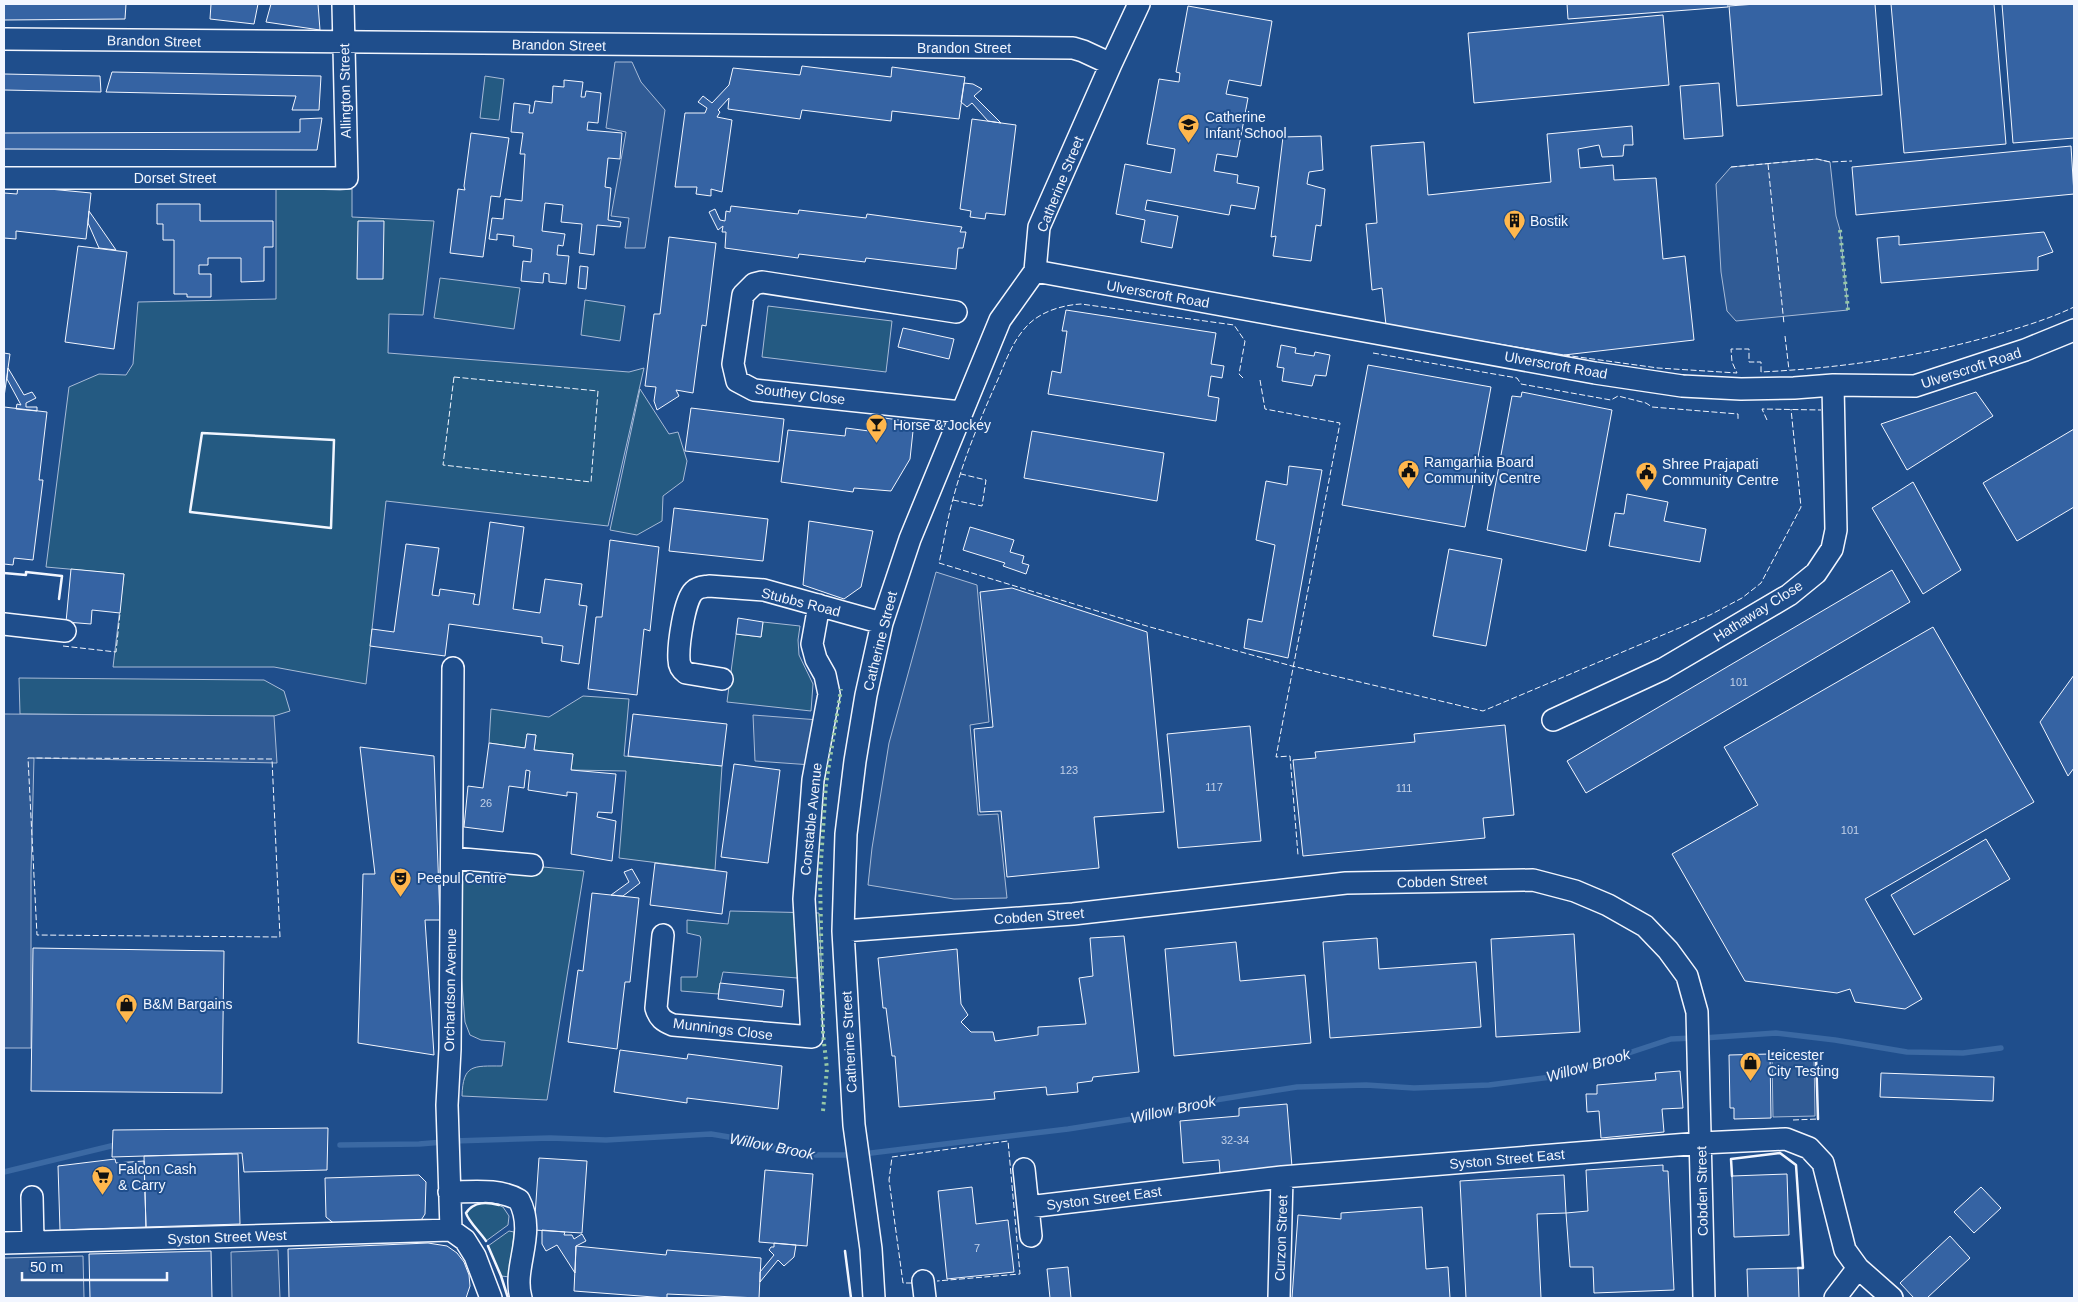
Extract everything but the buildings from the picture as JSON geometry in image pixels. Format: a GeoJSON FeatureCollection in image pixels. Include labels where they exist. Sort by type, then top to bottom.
{"type":"FeatureCollection","features":[{"type":"Feature","properties":{"kind":"street","name":"Allington Street"},"geometry":{"type":"LineString","coordinates":[[343,4],[347,178]]}},
{"type":"Feature","properties":{"kind":"street","name":"Catherine Street"},"geometry":{"type":"LineString","coordinates":[[874,1298],[871,1249],[854,1126],[842,931],[846,834],[855,761],[882,623],[910,539],[961,412],[1000,320],[1035,271],[1039,228],[1139,4]]}},
{"type":"Feature","properties":{"kind":"street","name":"Brandon Street"},"geometry":{"type":"LineString","coordinates":[[4,39],[1073,48],[1111,64]]}},
{"type":"Feature","properties":{"kind":"street","name":"Dorset Street"},"geometry":{"type":"LineString","coordinates":[[4,178],[347,178]]}},
{"type":"Feature","properties":{"kind":"street","name":"Ulverscroft Road"},"geometry":{"type":"LineString","coordinates":[[1035,271],[1682,386],[1755,390],[1833,384],[1915,386],[2026,350],[2074,330]]}},
{"type":"Feature","properties":{"kind":"street","name":"Southey Close"},"geometry":{"type":"LineString","coordinates":[[956,312],[762,282],[754,284],[743,295],[733,364],[737,381],[754,390],[961,412]]}},
{"type":"Feature","properties":{"kind":"street","name":"Hathaway Close"},"geometry":{"type":"LineString","coordinates":[[1553,720],[1663,668],[1789,595],[1816,573],[1832,549],[1836,530],[1833,384]]}},
{"type":"Feature","properties":{"kind":"street","name":"Stubbs Road"},"geometry":{"type":"LineString","coordinates":[[722,679],[686,673],[680,665],[679,654],[687,604],[694,591],[709,586],[764,590],[882,623]]}},
{"type":"Feature","properties":{"kind":"street","name":"Constable Avenue"},"geometry":{"type":"LineString","coordinates":[[812,1037],[804,899],[813,780],[829,694],[825,676],[816,659],[812,644],[819,605]]}},
{"type":"Feature","properties":{"kind":"street"},"geometry":{"type":"LineString","coordinates":[[4,624],[65,631]]}},
{"type":"Feature","properties":{"kind":"street","name":"Orchardson Avenue"},"geometry":{"type":"LineString","coordinates":[[451,1230],[447,1163],[453,668]]}},
{"type":"Feature","properties":{"kind":"street"},"geometry":{"type":"LineString","coordinates":[[452,858],[532,865]]}},
{"type":"Feature","properties":{"kind":"street","name":"Cobden Street"},"geometry":{"type":"LineString","coordinates":[[842,931],[1073,914],[1346,883],[1533,880],[1575,891],[1608,905],[1645,926],[1668,950],[1687,976],[1697,1012],[1704,1298]]}},
{"type":"Feature","properties":{"kind":"street","name":"Munnings Close"},"geometry":{"type":"LineString","coordinates":[[663,935],[656,1008],[659,1016],[665,1022],[673,1025],[728,1031],[812,1037]]}},
{"type":"Feature","properties":{"kind":"street","name":"Syston Street East"},"geometry":{"type":"LineString","coordinates":[[1028,1207],[1282,1177],[1786,1139],[1809,1148],[1823,1163],[1845,1250],[1858,1268],[1892,1298]]}},
{"type":"Feature","properties":{"kind":"street"},"geometry":{"type":"LineString","coordinates":[[1024,1170],[1031,1236]]}},
{"type":"Feature","properties":{"kind":"street","name":"Curzon Street"},"geometry":{"type":"LineString","coordinates":[[1279,1298],[1282,1177]]}},
{"type":"Feature","properties":{"kind":"street"},"geometry":{"type":"LineString","coordinates":[[449,1192],[498,1193],[513,1196],[519,1200],[525,1216],[526,1226],[524,1256],[518,1286],[521,1298]]}},
{"type":"Feature","properties":{"kind":"street"},"geometry":{"type":"LineString","coordinates":[[32,1196],[33,1241]]}},
{"type":"Feature","properties":{"kind":"street"},"geometry":{"type":"LineString","coordinates":[[451,1230],[465,1240],[475,1256],[491,1298]]}},
{"type":"Feature","properties":{"kind":"street","name":"Syston Street West"},"geometry":{"type":"LineString","coordinates":[[4,1243],[451,1230]]}},
{"type":"Feature","properties":{"kind":"street"},"geometry":{"type":"LineString","coordinates":[[1835,1298],[1858,1268]]}},
{"type":"Feature","properties":{"kind":"shaded area"},"geometry":{"type":"Polygon","coordinates":[[[615,62],[632,62],[641,82],[665,110],[645,248],[625,248],[629,218],[611,216],[626,132],[606,128],[615,62]]]}},
{"type":"Feature","properties":{"kind":"shaded area"},"geometry":{"type":"Polygon","coordinates":[[[485,76],[504,79],[499,120],[480,118],[485,76]]]}},
{"type":"Feature","properties":{"kind":"shaded area"},"geometry":{"type":"Polygon","coordinates":[[[1817,159],[1830,162],[1836,216],[1840,230],[1848,310],[1736,321],[1727,311],[1721,272],[1716,184],[1731,167],[1817,159]]]}},
{"type":"Feature","properties":{"kind":"shaded area"},"geometry":{"type":"Polygon","coordinates":[[[276,188],[352,189],[352,217],[434,221],[423,315],[389,314],[388,353],[629,372],[644,368],[608,526],[386,501],[366,684],[274,667],[113,667],[124,574],[46,567],[69,387],[99,374],[126,375],[133,364],[138,302],[276,299],[276,188]]]}},
{"type":"Feature","properties":{"kind":"shaded area"},"geometry":{"type":"Polygon","coordinates":[[[440,278],[520,288],[514,329],[434,318],[440,278]]]}},
{"type":"Feature","properties":{"kind":"shaded area"},"geometry":{"type":"Polygon","coordinates":[[[585,300],[625,306],[620,341],[581,335],[585,300]]]}},
{"type":"Feature","properties":{"kind":"shaded area"},"geometry":{"type":"Polygon","coordinates":[[[768,306],[892,321],[886,372],[762,357],[768,306]]]}},
{"type":"Feature","properties":{"kind":"shaded area"},"geometry":{"type":"Polygon","coordinates":[[[640,389],[669,434],[678,432],[687,461],[683,481],[663,496],[662,521],[637,535],[610,530],[640,389]]]}},
{"type":"Feature","properties":{"kind":"shaded area"},"geometry":{"type":"Polygon","coordinates":[[[936,572],[977,585],[989,722],[970,725],[978,815],[998,814],[1007,898],[954,899],[868,885],[889,743],[936,572]]]}},
{"type":"Feature","properties":{"kind":"shaded area"},"geometry":{"type":"Polygon","coordinates":[[[763,622],[800,626],[798,640],[799,655],[813,684],[811,711],[727,702],[736,634],[761,637],[763,622]]]}},
{"type":"Feature","properties":{"kind":"shaded area"},"geometry":{"type":"Polygon","coordinates":[[[19,678],[264,680],[284,691],[290,711],[274,716],[20,714],[19,678]]]}},
{"type":"Feature","properties":{"kind":"shaded area"},"geometry":{"type":"Polygon","coordinates":[[[583,696],[629,699],[624,756],[722,766],[715,870],[619,858],[626,771],[571,770],[573,754],[534,750],[536,735],[527,734],[525,748],[489,743],[491,709],[549,717],[583,696]]]}},
{"type":"Feature","properties":{"kind":"shaded area"},"geometry":{"type":"Polygon","coordinates":[[[4,714],[274,716],[277,763],[34,758],[31,873],[31,1048],[4,1048],[4,714]]]}},
{"type":"Feature","properties":{"kind":"shaded area"},"geometry":{"type":"Polygon","coordinates":[[[753,715],[819,720],[812,765],[755,761],[753,715]]]}},
{"type":"Feature","properties":{"kind":"shaded area"},"geometry":{"type":"Polygon","coordinates":[[[452,858],[584,871],[547,1100],[462,1096],[467,1072],[471,1069],[484,1066],[502,1066],[505,1042],[481,1040],[470,1035],[465,1022],[452,858]]]}},
{"type":"Feature","properties":{"kind":"shaded area"},"geometry":{"type":"Polygon","coordinates":[[[730,911],[819,913],[822,980],[723,972],[718,994],[681,991],[681,977],[697,977],[701,939],[700,936],[687,933],[687,920],[728,924],[730,911]]]}},
{"type":"Feature","properties":{"kind":"shaded area"},"geometry":{"type":"Polygon","coordinates":[[[1772,1056],[1814,1057],[1815,1116],[1773,1117],[1772,1056]]]}},
{"type":"Feature","properties":{"kind":"shaded area"},"geometry":{"type":"Polygon","coordinates":[[[493,1203],[503,1207],[509,1216],[508,1225],[486,1241],[466,1213],[474,1205],[493,1203]]]}},
{"type":"Feature","properties":{"kind":"shaded area"},"geometry":{"type":"Polygon","coordinates":[[[509,1231],[514,1232],[510,1277],[501,1276],[488,1246],[509,1231]]]}},
{"type":"Feature","properties":{"kind":"shaded area"},"geometry":{"type":"Polygon","coordinates":[[[278,1250],[280,1298],[232,1298],[231,1252],[278,1250]]]}},
{"type":"Feature","properties":{"kind":"shaded area"},"geometry":{"type":"Polygon","coordinates":[[[83,1256],[84,1298],[4,1298],[4,1258],[83,1256]]]}},
{"type":"Feature","properties":{"kind":"waterway","name":"Willow Brook"},"geometry":{"type":"LineString","coordinates":[[1703,1038],[1776,1033],[1835,1040],[1907,1052],[1963,1053],[2001,1048]]}},
{"type":"Feature","properties":{"kind":"waterway","name":"Willow Brook"},"geometry":{"type":"LineString","coordinates":[[863,1154],[1068,1129],[1151,1116],[1209,1101],[1297,1087],[1366,1085],[1414,1088],[1489,1085],[1559,1076],[1671,1039],[1693,1038]]}},
{"type":"Feature","properties":{"kind":"waterway","name":"Willow Brook"},"geometry":{"type":"LineString","coordinates":[[453,1141],[550,1138],[606,1140],[711,1134],[747,1140],[777,1149],[816,1155],[853,1155]]}},
{"type":"Feature","properties":{"kind":"waterway","name":"Willow Brook"},"geometry":{"type":"LineString","coordinates":[[340,1145],[444,1142]]}},
{"type":"Feature","properties":{"kind":"waterway"},"geometry":{"type":"LineString","coordinates":[[4,1172],[115,1145]]}},
{"type":"Feature","properties":{"kind":"hedge"},"geometry":{"type":"LineString","coordinates":[[1840,230],[1848,310]]}},
{"type":"Feature","properties":{"kind":"hedge"},"geometry":{"type":"LineString","coordinates":[[823,1111],[827,1069],[823,1034],[820,877],[826,784],[841,689]]}},
{"type":"Feature","properties":{"kind":"fence"},"geometry":{"type":"LineString","coordinates":[[1731,167],[1817,159],[1830,162],[1852,161]]}},
{"type":"Feature","properties":{"kind":"fence"},"geometry":{"type":"LineString","coordinates":[[1768,164],[1784,324]]}},
{"type":"Feature","properties":{"kind":"fence"},"geometry":{"type":"LineString","coordinates":[[1243,378],[1239,374],[1245,341],[1234,325],[1081,304],[1059,308],[1037,317],[1021,332],[1014,344],[979,422],[957,483],[939,563],[1150,627],[1292,666],[1483,711],[1710,615],[1742,598],[1761,583],[1801,507],[1791,409]]}},
{"type":"Feature","properties":{"kind":"fence"},"geometry":{"type":"LineString","coordinates":[[1564,355],[1658,368],[1737,373],[1732,362],[1731,349],[1749,349],[1749,362],[1761,362],[1761,372],[1820,368],[1937,350],[1995,335],[2074,307]]}},
{"type":"Feature","properties":{"kind":"fence"},"geometry":{"type":"LineString","coordinates":[[1785,336],[1789,370]]}},
{"type":"Feature","properties":{"kind":"fence"},"geometry":{"type":"LineString","coordinates":[[1373,353],[1517,378],[1521,384],[1611,400],[1618,396],[1646,403],[1652,407],[1738,414],[1738,421]]}},
{"type":"Feature","properties":{"kind":"fence"},"geometry":{"type":"LineString","coordinates":[[454,377],[598,391],[591,482],[443,465],[454,377]]}},
{"type":"Feature","properties":{"kind":"fence"},"geometry":{"type":"LineString","coordinates":[[1260,380],[1265,409],[1340,423],[1276,757],[1290,756],[1298,855]]}},
{"type":"Feature","properties":{"kind":"fence"},"geometry":{"type":"LineString","coordinates":[[1767,420],[1762,409],[1821,410]]}},
{"type":"Feature","properties":{"kind":"fence"},"geometry":{"type":"LineString","coordinates":[[953,500],[982,506],[986,480],[961,474]]}},
{"type":"Feature","properties":{"kind":"fence"},"geometry":{"type":"LineString","coordinates":[[63,646],[116,652],[120,613]]}},
{"type":"Feature","properties":{"kind":"fence"},"geometry":{"type":"LineString","coordinates":[[28,758],[272,759],[280,937],[37,935],[28,758]]}},
{"type":"Feature","properties":{"kind":"fence"},"geometry":{"type":"LineString","coordinates":[[1793,1120],[1818,1119]]}},
{"type":"Feature","properties":{"kind":"fence"},"geometry":{"type":"LineString","coordinates":[[912,1283],[903,1283],[889,1180],[892,1157],[1008,1141],[1020,1274],[937,1281]]}},
{"type":"Feature","properties":{"kind":"wall"},"geometry":{"type":"LineString","coordinates":[[202,433],[334,440],[331,528],[190,512],[202,433]]}},
{"type":"Feature","properties":{"kind":"wall"},"geometry":{"type":"LineString","coordinates":[[4,573],[26,575],[26,572],[62,576],[59,599]]}},
{"type":"Feature","properties":{"kind":"wall"},"geometry":{"type":"LineString","coordinates":[[1770,1054],[1788,1052],[1816,1055],[1818,1119]]}},
{"type":"Feature","properties":{"kind":"wall"},"geometry":{"type":"LineString","coordinates":[[1732,1176],[1731,1159],[1780,1153],[1796,1165],[1803,1268],[1798,1268]]}},
{"type":"Feature","properties":{"kind":"wall"},"geometry":{"type":"LineString","coordinates":[[486,1241],[466,1213],[473,1206],[481,1203],[499,1205]]}},
{"type":"Feature","properties":{"kind":"wall"},"geometry":{"type":"LineString","coordinates":[[488,1246],[508,1298]]}},
{"type":"Feature","properties":{"kind":"wall"},"geometry":{"type":"LineString","coordinates":[[845,1251],[851,1298]]}},
{"type":"Feature","properties":{"kind":"place","name":"Catherine Infant School"},"geometry":{"type":"Point","coordinates":[1189,144]}},
{"type":"Feature","properties":{"kind":"place","name":"Bostik"},"geometry":{"type":"Point","coordinates":[1514,240]}},
{"type":"Feature","properties":{"kind":"place","name":"Horse & Jockey"},"geometry":{"type":"Point","coordinates":[877,444]}},
{"type":"Feature","properties":{"kind":"place","name":"Ramgarhia Board Community Centre"},"geometry":{"type":"Point","coordinates":[1408,489]}},
{"type":"Feature","properties":{"kind":"place","name":"Shree Prajapati Community Centre"},"geometry":{"type":"Point","coordinates":[1646,491]}},
{"type":"Feature","properties":{"kind":"place","name":"Peepul Centre"},"geometry":{"type":"Point","coordinates":[401,897]}},
{"type":"Feature","properties":{"kind":"place","name":"B&M Bargains"},"geometry":{"type":"Point","coordinates":[127,1023]}},
{"type":"Feature","properties":{"kind":"place","name":"Leicester City Testing"},"geometry":{"type":"Point","coordinates":[1751,1082]}},
{"type":"Feature","properties":{"kind":"place","name":"Falcon Cash & Carry"},"geometry":{"type":"Point","coordinates":[102,1196]}}]}
